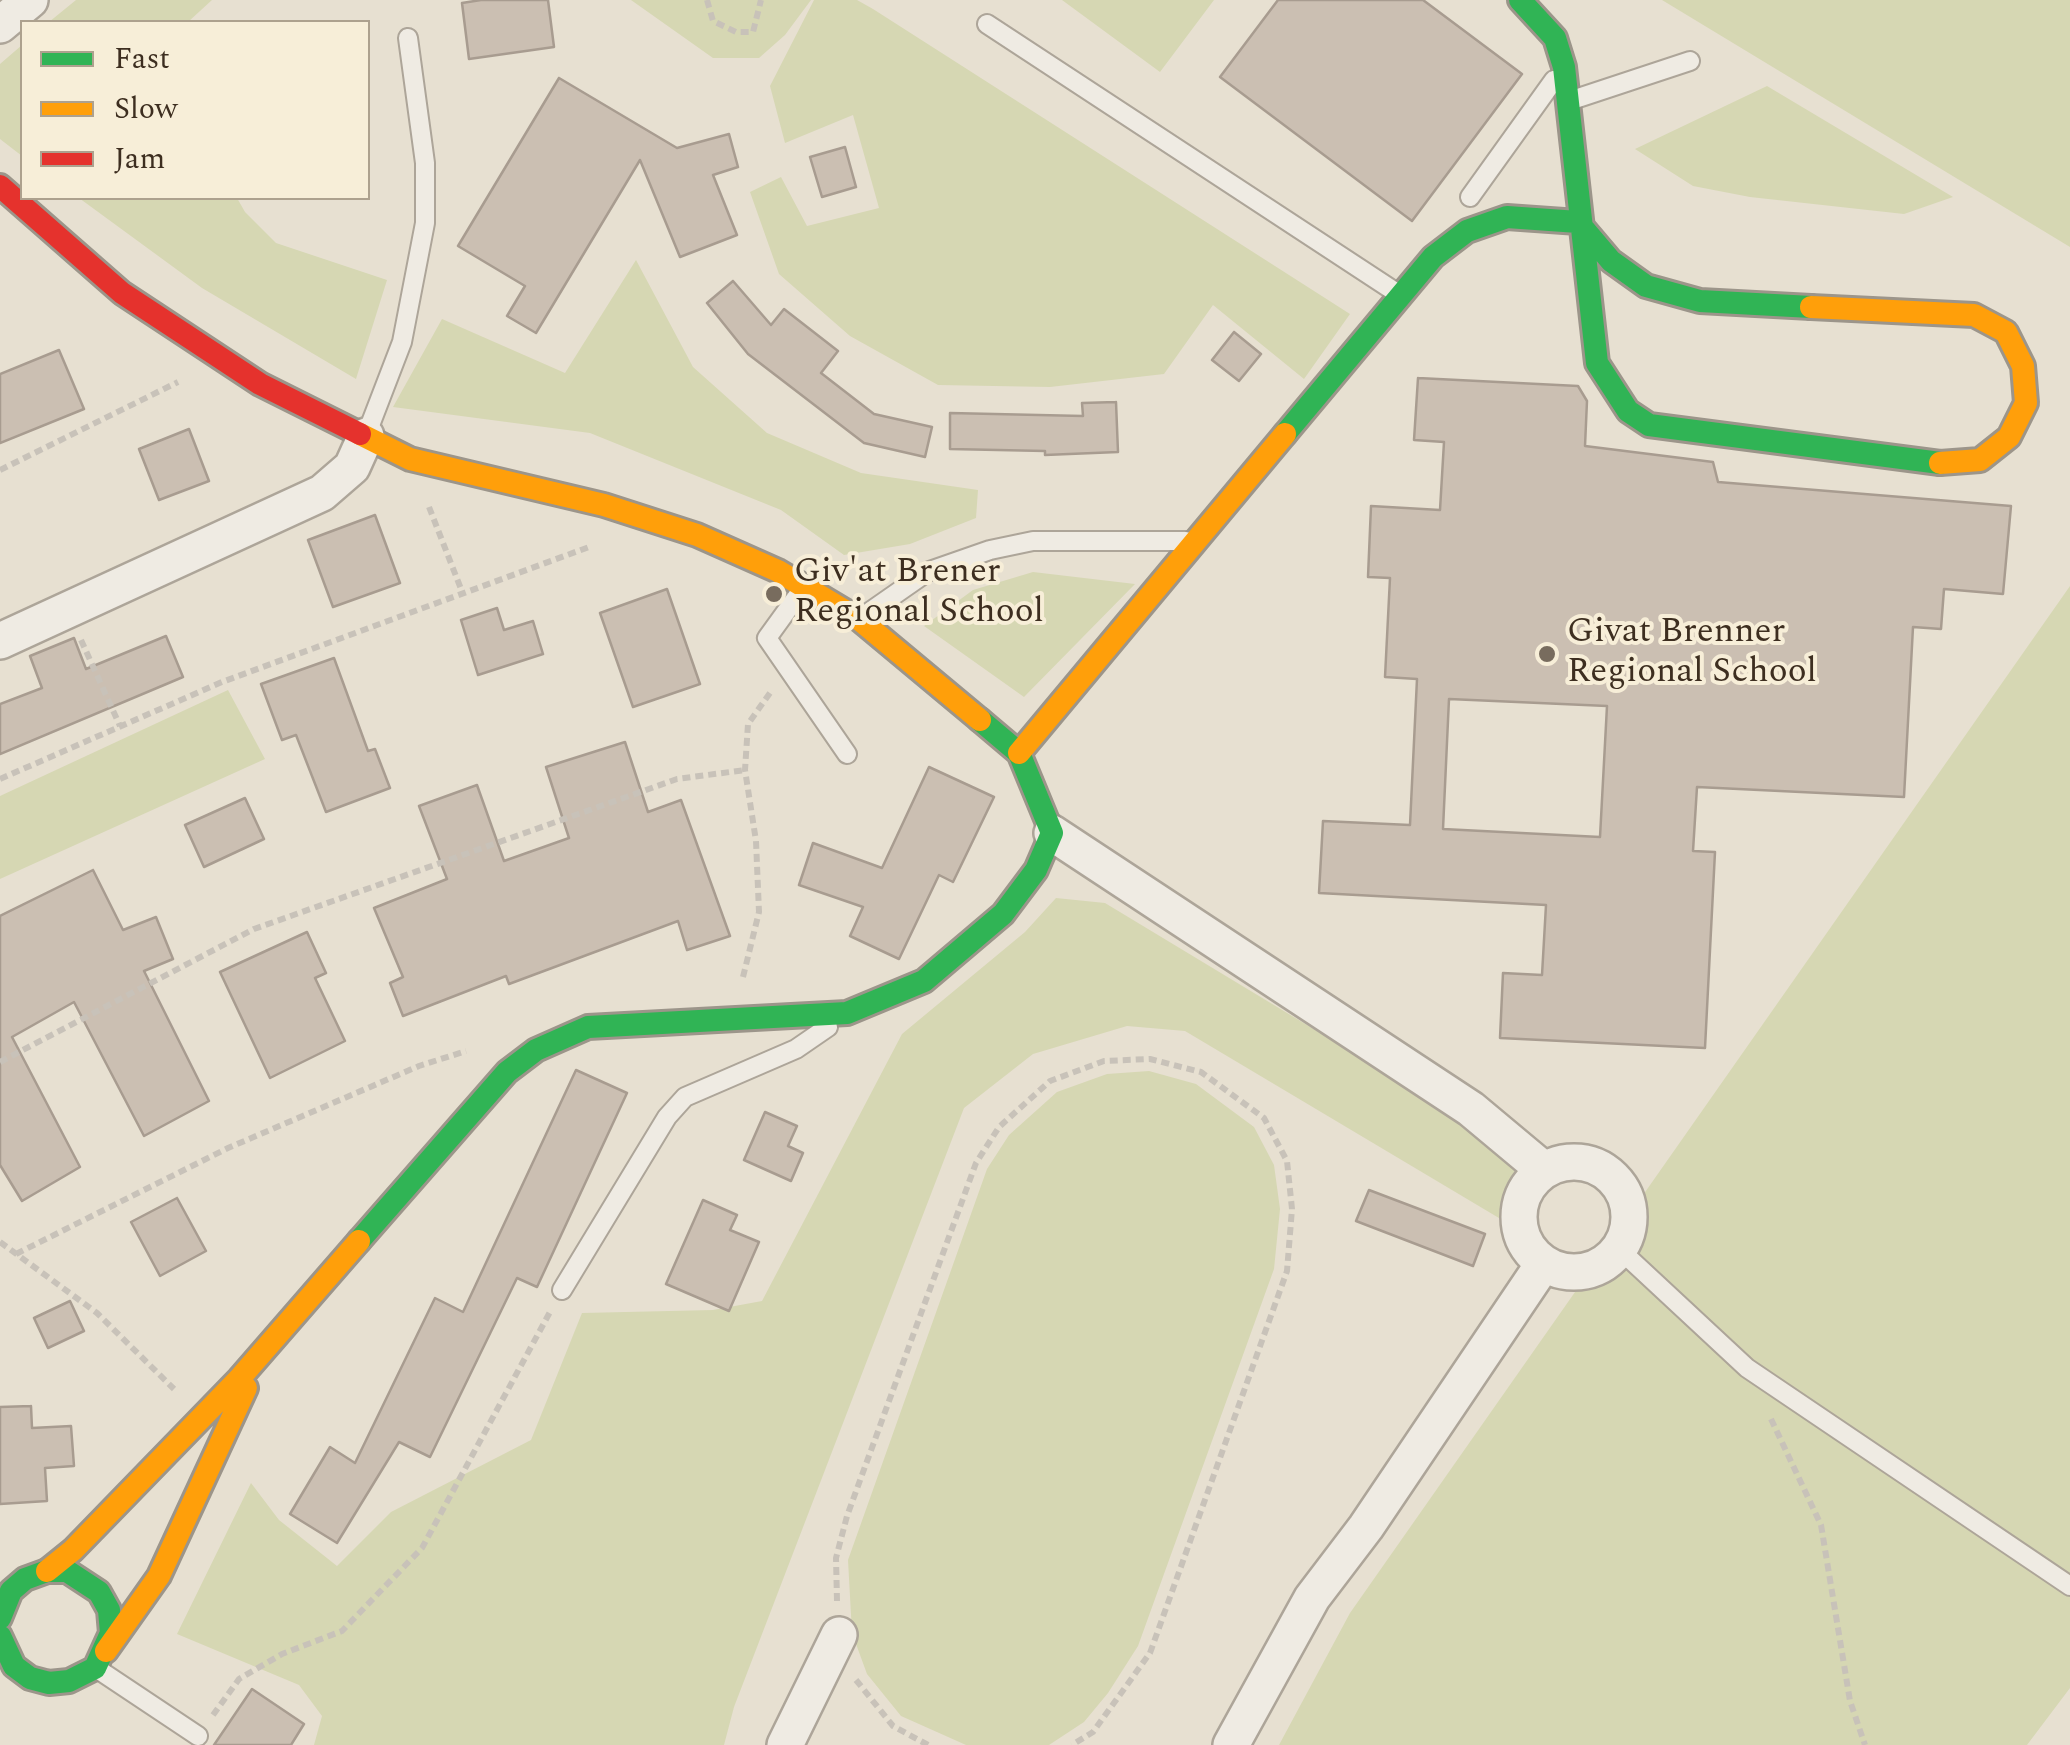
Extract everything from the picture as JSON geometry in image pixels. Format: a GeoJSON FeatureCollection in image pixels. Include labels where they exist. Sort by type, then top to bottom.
{"type":"FeatureCollection","features":[{"type":"Feature","properties":{"kind":"street"},"geometry":{"type":"LineString","coordinates":[[0,25],[30,0]]}},
{"type":"Feature","properties":{"kind":"street"},"geometry":{"type":"LineString","coordinates":[[1019,753],[1432,257],[1467,232],[1507,217],[1578,222],[1612,261],[1646,286],[1700,301],[1974,315],[2006,332],[2023,366],[2026,403],[2008,437],[1980,460],[1952,466],[1649,426],[1612,391],[1597,363],[1578,222],[1570,100],[1564,67],[1556,38],[1520,0]]}},
{"type":"Feature","properties":{"kind":"street"},"geometry":{"type":"LineString","coordinates":[[0,186],[122,292],[260,384],[410,458],[604,505],[671,526],[778,571],[860,620],[1019,753],[1052,834],[1471,1108],[1544,1170]]}},
{"type":"Feature","properties":{"kind":"street"},"geometry":{"type":"LineString","coordinates":[[0,641],[322,493],[352,467],[366,436]]}},
{"type":"Feature","properties":{"kind":"street"},"geometry":{"type":"LineString","coordinates":[[0,1618],[10,1592],[74,1550],[259,1357],[507,1072],[536,1050],[588,1027],[848,1013],[924,981],[1004,914],[1036,870],[1052,834]]}},
{"type":"Feature","properties":{"kind":"street"},"geometry":{"type":"LineString","coordinates":[[1578,1162],[1611,1176],[1628,1206],[1629,1224],[1618,1248],[1596,1267],[1579,1272],[1544,1263],[1522,1234],[1519,1216],[1531,1182],[1544,1170],[1578,1162]]}},
{"type":"Feature","properties":{"kind":"street"},"geometry":{"type":"LineString","coordinates":[[1232,1745],[1312,1598],[1366,1527],[1544,1263]]}},
{"type":"Feature","properties":{"kind":"street"},"geometry":{"type":"LineString","coordinates":[[0,1636],[14,1666],[30,1678],[68,1681],[100,1659],[159,1576],[224,1442],[259,1357]]}},
{"type":"Feature","properties":{"kind":"street"},"geometry":{"type":"LineString","coordinates":[[47,1571],[67,1572],[100,1592],[109,1610],[111,1632],[100,1659]]}},
{"type":"Feature","properties":{"kind":"street"},"geometry":{"type":"LineString","coordinates":[[785,1745],[839,1635]]}},
{"type":"Feature","properties":{"kind":"street"},"geometry":{"type":"LineString","coordinates":[[10,1697],[30,1678]]}},
{"type":"Feature","properties":{"kind":"lane"},"geometry":{"type":"LineString","coordinates":[[987,24],[1400,295]]}},
{"type":"Feature","properties":{"kind":"lane"},"geometry":{"type":"LineString","coordinates":[[366,436],[402,342],[425,223],[425,163],[408,38]]}},
{"type":"Feature","properties":{"kind":"lane"},"geometry":{"type":"LineString","coordinates":[[1570,100],[1690,60]]}},
{"type":"Feature","properties":{"kind":"lane"},"geometry":{"type":"LineString","coordinates":[[1470,197],[1564,67]]}},
{"type":"Feature","properties":{"kind":"lane"},"geometry":{"type":"LineString","coordinates":[[860,620],[927,572],[990,550],[1033,541],[1153,544],[1196,540]]}},
{"type":"Feature","properties":{"kind":"lane"},"geometry":{"type":"LineString","coordinates":[[804,586],[767,638],[848,754]]}},
{"type":"Feature","properties":{"kind":"lane"},"geometry":{"type":"LineString","coordinates":[[562,1290],[668,1117],[685,1097],[796,1049],[848,1013]]}},
{"type":"Feature","properties":{"kind":"lane"},"geometry":{"type":"LineString","coordinates":[[1618,1248],[1747,1368],[2070,1586]]}},
{"type":"Feature","properties":{"kind":"lane"},"geometry":{"type":"LineString","coordinates":[[100,1659],[198,1736]]}},
{"type":"Feature","properties":{"kind":"path"},"geometry":{"type":"LineString","coordinates":[[706,0],[713,21],[736,32],[753,32],[761,0]]}},
{"type":"Feature","properties":{"kind":"path"},"geometry":{"type":"LineString","coordinates":[[0,470],[224,360]]}},
{"type":"Feature","properties":{"kind":"path"},"geometry":{"type":"LineString","coordinates":[[410,458],[462,594]]}},
{"type":"Feature","properties":{"kind":"path"},"geometry":{"type":"LineString","coordinates":[[0,779],[222,682],[605,542]]}},
{"type":"Feature","properties":{"kind":"path"},"geometry":{"type":"LineString","coordinates":[[68,610],[120,726]]}},
{"type":"Feature","properties":{"kind":"path"},"geometry":{"type":"LineString","coordinates":[[734,1018],[759,912],[756,841],[745,770],[748,724],[788,668]]}},
{"type":"Feature","properties":{"kind":"path"},"geometry":{"type":"LineString","coordinates":[[0,1062],[254,929],[676,778],[745,770]]}},
{"type":"Feature","properties":{"kind":"path"},"geometry":{"type":"LineString","coordinates":[[16,1254],[228,1148],[420,1066],[474,1049]]}},
{"type":"Feature","properties":{"kind":"path"},"geometry":{"type":"LineString","coordinates":[[928,1745],[893,1726],[856,1681],[839,1635],[836,1558],[848,1516],[976,1164],[999,1127],[1050,1081],[1104,1061],[1150,1059],[1202,1072],[1264,1118],[1287,1161],[1292,1209],[1287,1272],[1150,1652],[1093,1732],[1072,1745]]}},
{"type":"Feature","properties":{"kind":"path"},"geometry":{"type":"LineString","coordinates":[[0,1242],[97,1312],[202,1418]]}},
{"type":"Feature","properties":{"kind":"path"},"geometry":{"type":"LineString","coordinates":[[198,1736],[240,1680],[282,1654],[342,1631],[422,1548],[562,1290]]}},
{"type":"Feature","properties":{"kind":"path"},"geometry":{"type":"LineString","coordinates":[[1747,1368],[1821,1525],[1850,1700],[1865,1745]]}},
{"type":"Feature","properties":{"kind":"green space"},"geometry":{"type":"Polygon","coordinates":[[[76,0],[212,0],[190,20],[51,20],[76,0]]]}},
{"type":"Feature","properties":{"kind":"green space"},"geometry":{"type":"Polygon","coordinates":[[[631,0],[811,0],[785,35],[759,58],[713,58],[631,0]]]}},
{"type":"Feature","properties":{"kind":"green space"},"geometry":{"type":"Polygon","coordinates":[[[814,0],[857,0],[873,9],[1350,314],[1304,379],[1213,305],[1164,374],[1050,387],[938,385],[850,336],[779,274],[750,192],[781,177],[807,226],[879,208],[853,115],[785,143],[770,86],[814,0]]]}},
{"type":"Feature","properties":{"kind":"green space"},"geometry":{"type":"Polygon","coordinates":[[[1062,0],[1214,0],[1160,72],[1062,0]]]}},
{"type":"Feature","properties":{"kind":"green space"},"geometry":{"type":"Polygon","coordinates":[[[1662,0],[2070,0],[2070,247],[1662,0]]]}},
{"type":"Feature","properties":{"kind":"green space"},"geometry":{"type":"Polygon","coordinates":[[[20,47],[20,154],[0,139],[0,64],[20,47]]]}},
{"type":"Feature","properties":{"kind":"green space"},"geometry":{"type":"Polygon","coordinates":[[[1767,86],[1953,197],[1904,214],[1750,197],[1693,186],[1635,149],[1767,86]]]}},
{"type":"Feature","properties":{"kind":"green space"},"geometry":{"type":"Polygon","coordinates":[[[82,200],[238,200],[276,243],[387,280],[356,379],[202,288],[82,200]]]}},
{"type":"Feature","properties":{"kind":"green space"},"geometry":{"type":"Polygon","coordinates":[[[636,260],[693,367],[767,433],[861,473],[978,490],[976,518],[910,544],[844,555],[781,510],[590,433],[393,407],[442,319],[565,373],[636,260]]]}},
{"type":"Feature","properties":{"kind":"green space"},"geometry":{"type":"Polygon","coordinates":[[[1033,572],[1135,584],[1024,697],[924,626],[973,590],[1033,572]]]}},
{"type":"Feature","properties":{"kind":"green space"},"geometry":{"type":"Polygon","coordinates":[[[2070,586],[2070,1688],[2027,1745],[1279,1745],[1350,1613],[2070,586]]]}},
{"type":"Feature","properties":{"kind":"green space"},"geometry":{"type":"Polygon","coordinates":[[[228,690],[265,759],[0,879],[0,796],[228,690]]]}},
{"type":"Feature","properties":{"kind":"green space"},"geometry":{"type":"Polygon","coordinates":[[[1056,898],[1105,903],[1456,1115],[1520,1173],[1508,1189],[1504,1221],[1185,1031],[1127,1026],[1033,1054],[964,1108],[734,1707],[724,1745],[314,1745],[322,1716],[299,1685],[177,1634],[251,1483],[279,1520],[337,1566],[391,1512],[531,1440],[582,1313],[713,1310],[762,1301],[902,1034],[1025,932],[1056,898]]]}},
{"type":"Feature","properties":{"kind":"green space"},"geometry":{"type":"Polygon","coordinates":[[[1149,1071],[1196,1084],[1254,1127],[1274,1165],[1280,1209],[1274,1269],[1138,1646],[1108,1693],[1084,1722],[1049,1745],[966,1745],[901,1716],[867,1674],[852,1633],[848,1560],[987,1169],[1009,1135],[1057,1092],[1107,1074],[1149,1071]]]}},
{"type":"Feature","properties":{"kind":"building"},"geometry":{"type":"Polygon","coordinates":[[[548,0],[554,47],[469,59],[462,3],[548,0]]]}},
{"type":"Feature","properties":{"kind":"building"},"geometry":{"type":"Polygon","coordinates":[[[1278,0],[1423,0],[1522,74],[1412,221],[1220,77],[1278,0]]]}},
{"type":"Feature","properties":{"kind":"building"},"geometry":{"type":"Polygon","coordinates":[[[559,78],[677,148],[729,134],[738,167],[713,175],[737,235],[680,257],[640,160],[536,333],[507,316],[525,286],[458,246],[559,78]]]}},
{"type":"Feature","properties":{"kind":"building"},"geometry":{"type":"Polygon","coordinates":[[[845,147],[856,187],[822,197],[810,157],[845,147]]]}},
{"type":"Feature","properties":{"kind":"building"},"geometry":{"type":"Polygon","coordinates":[[[733,281],[771,325],[784,309],[838,351],[821,373],[874,414],[932,427],[925,457],[864,443],[748,354],[707,303],[733,281]]]}},
{"type":"Feature","properties":{"kind":"building"},"geometry":{"type":"Polygon","coordinates":[[[1234,332],[1261,354],[1239,381],[1212,360],[1234,332]]]}},
{"type":"Feature","properties":{"kind":"building"},"geometry":{"type":"Polygon","coordinates":[[[59,350],[84,409],[0,443],[0,374],[59,350]]]}},
{"type":"Feature","properties":{"kind":"building"},"geometry":{"type":"Polygon","coordinates":[[[1418,378],[1578,386],[1587,401],[1585,446],[1713,462],[1718,482],[2011,506],[2003,594],[1944,589],[1941,629],[1913,627],[1904,797],[1697,787],[1693,851],[1715,852],[1705,1048],[1500,1038],[1503,973],[1542,975],[1546,905],[1319,893],[1323,821],[1410,825],[1417,679],[1385,677],[1390,578],[1368,577],[1371,506],[1440,510],[1444,442],[1414,440],[1418,378]],[[1449,699],[1443,829],[1600,837],[1607,706],[1449,699]]]}},
{"type":"Feature","properties":{"kind":"building"},"geometry":{"type":"Polygon","coordinates":[[[1116,402],[1118,452],[1045,455],[1045,451],[950,449],[950,413],[1083,416],[1082,403],[1116,402]]]}},
{"type":"Feature","properties":{"kind":"building"},"geometry":{"type":"Polygon","coordinates":[[[189,429],[209,481],[159,500],[139,449],[189,429]]]}},
{"type":"Feature","properties":{"kind":"building"},"geometry":{"type":"Polygon","coordinates":[[[375,515],[400,583],[333,607],[308,540],[375,515]]]}},
{"type":"Feature","properties":{"kind":"building"},"geometry":{"type":"Polygon","coordinates":[[[667,589],[700,684],[633,707],[600,613],[667,589]]]}},
{"type":"Feature","properties":{"kind":"building"},"geometry":{"type":"Polygon","coordinates":[[[497,608],[504,630],[533,621],[543,654],[478,675],[461,620],[497,608]]]}},
{"type":"Feature","properties":{"kind":"building"},"geometry":{"type":"Polygon","coordinates":[[[166,636],[183,677],[0,754],[0,704],[42,688],[30,656],[74,638],[86,669],[166,636]]]}},
{"type":"Feature","properties":{"kind":"building"},"geometry":{"type":"Polygon","coordinates":[[[334,658],[368,751],[375,749],[390,788],[326,812],[296,735],[282,740],[261,684],[334,658]]]}},
{"type":"Feature","properties":{"kind":"building"},"geometry":{"type":"Polygon","coordinates":[[[625,742],[648,812],[681,800],[730,936],[687,950],[678,921],[509,984],[506,976],[403,1016],[390,983],[403,977],[374,908],[447,879],[419,806],[477,785],[504,861],[569,838],[546,767],[625,742]]]}},
{"type":"Feature","properties":{"kind":"building"},"geometry":{"type":"Polygon","coordinates":[[[929,767],[994,797],[953,882],[939,875],[899,959],[850,936],[863,907],[799,885],[813,843],[882,868],[929,767]]]}},
{"type":"Feature","properties":{"kind":"building"},"geometry":{"type":"Polygon","coordinates":[[[245,798],[264,839],[204,867],[185,825],[245,798]]]}},
{"type":"Feature","properties":{"kind":"building"},"geometry":{"type":"Polygon","coordinates":[[[93,870],[123,930],[156,917],[173,959],[144,971],[209,1101],[144,1136],[74,1002],[12,1037],[80,1167],[22,1201],[0,1165],[0,916],[93,870]]]}},
{"type":"Feature","properties":{"kind":"building"},"geometry":{"type":"Polygon","coordinates":[[[307,932],[326,973],[315,978],[345,1041],[270,1078],[220,972],[307,932]]]}},
{"type":"Feature","properties":{"kind":"building"},"geometry":{"type":"Polygon","coordinates":[[[576,1070],[627,1093],[537,1287],[517,1278],[430,1457],[399,1442],[337,1543],[290,1514],[330,1447],[355,1463],[435,1298],[463,1312],[576,1070]]]}},
{"type":"Feature","properties":{"kind":"building"},"geometry":{"type":"Polygon","coordinates":[[[765,1112],[797,1126],[788,1146],[803,1153],[791,1181],[744,1160],[765,1112]]]}},
{"type":"Feature","properties":{"kind":"building"},"geometry":{"type":"Polygon","coordinates":[[[1369,1190],[1485,1234],[1473,1266],[1356,1221],[1369,1190]]]}},
{"type":"Feature","properties":{"kind":"building"},"geometry":{"type":"Polygon","coordinates":[[[177,1198],[206,1251],[160,1276],[131,1222],[177,1198]]]}},
{"type":"Feature","properties":{"kind":"building"},"geometry":{"type":"Polygon","coordinates":[[[703,1200],[737,1215],[730,1230],[759,1242],[729,1311],[666,1284],[703,1200]]]}},
{"type":"Feature","properties":{"kind":"building"},"geometry":{"type":"Polygon","coordinates":[[[70,1301],[84,1331],[48,1348],[34,1318],[70,1301]]]}},
{"type":"Feature","properties":{"kind":"building"},"geometry":{"type":"Polygon","coordinates":[[[31,1406],[32,1428],[71,1426],[74,1466],[45,1468],[47,1501],[0,1504],[0,1407],[31,1406]]]}},
{"type":"Feature","properties":{"kind":"building"},"geometry":{"type":"Polygon","coordinates":[[[252,1689],[304,1724],[291,1745],[214,1745],[252,1689]]]}},
{"type":"Feature","properties":{"kind":"traffic: fast"},"geometry":{"type":"LineString","coordinates":[[1520,0],[1555,38],[1564,67],[1597,363],[1628,411],[1649,425],[1940,463]]}},
{"type":"Feature","properties":{"kind":"traffic: fast"},"geometry":{"type":"LineString","coordinates":[[1285,434],[1433,257],[1467,231],[1507,217],[1578,222],[1611,261],[1646,286],[1700,301],[1811,307]]}},
{"type":"Feature","properties":{"kind":"traffic: fast"},"geometry":{"type":"LineString","coordinates":[[359,1241],[507,1072],[536,1050],[588,1027],[847,1013],[924,981],[1003,914],[1036,870],[1052,833],[1019,753],[980,720]]}},
{"type":"Feature","properties":{"kind":"traffic: fast"},"geometry":{"type":"LineString","coordinates":[[0,1618],[11,1591],[25,1579],[47,1571],[67,1571],[99,1592],[109,1610],[111,1633],[95,1668],[69,1681],[49,1683],[30,1678],[14,1666],[0,1636]]}},
{"type":"Feature","properties":{"kind":"traffic: slow"},"geometry":{"type":"LineString","coordinates":[[1811,307],[1974,315],[2006,332],[2023,366],[2026,403],[2009,437],[1980,460],[1940,463]]}},
{"type":"Feature","properties":{"kind":"traffic: slow"},"geometry":{"type":"LineString","coordinates":[[360,434],[410,459],[604,505],[697,535],[778,571],[860,620],[980,720]]}},
{"type":"Feature","properties":{"kind":"traffic: slow"},"geometry":{"type":"LineString","coordinates":[[1019,753],[1285,434]]}},
{"type":"Feature","properties":{"kind":"traffic: slow"},"geometry":{"type":"LineString","coordinates":[[47,1571],[73,1550],[239,1379],[359,1241]]}},
{"type":"Feature","properties":{"kind":"traffic: slow"},"geometry":{"type":"LineString","coordinates":[[106,1651],[159,1576],[246,1388]]}},
{"type":"Feature","properties":{"kind":"traffic: jam"},"geometry":{"type":"LineString","coordinates":[[0,186],[122,293],[260,384],[360,434]]}},
{"type":"Feature","properties":{"kind":"place","name":"Giv'at Brener Regional School"},"geometry":{"type":"Point","coordinates":[774,594]}},
{"type":"Feature","properties":{"kind":"place","name":"Givat Brenner Regional School"},"geometry":{"type":"Point","coordinates":[1547,654]}}]}
